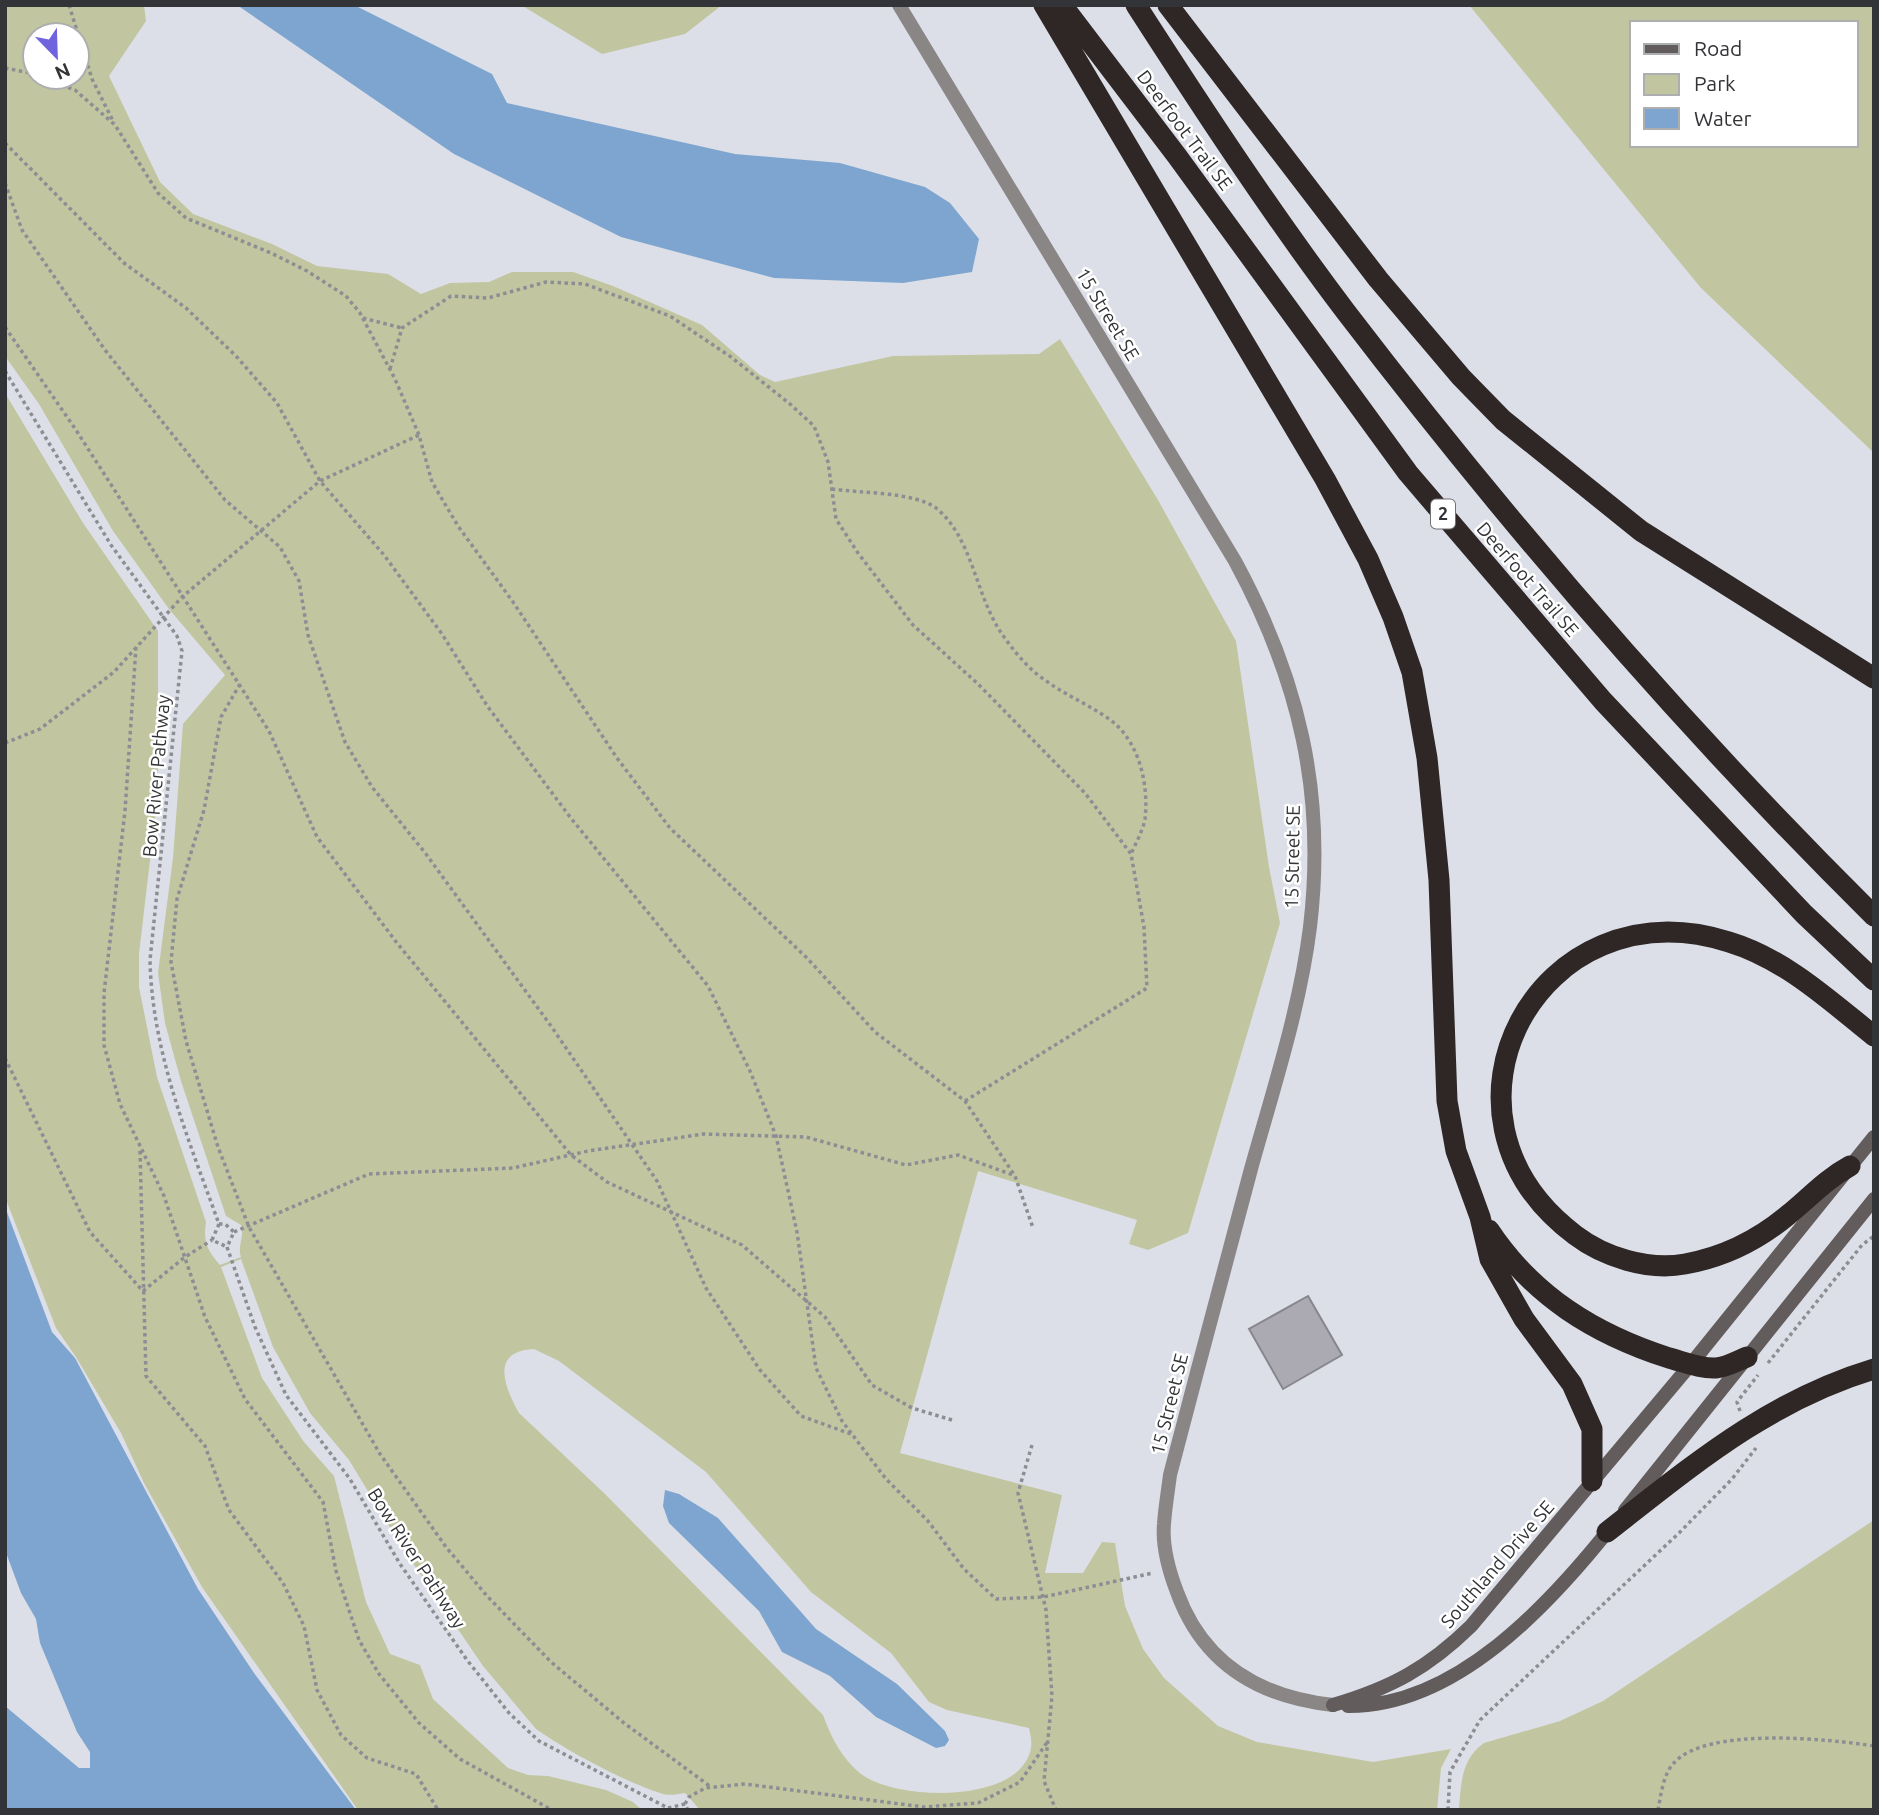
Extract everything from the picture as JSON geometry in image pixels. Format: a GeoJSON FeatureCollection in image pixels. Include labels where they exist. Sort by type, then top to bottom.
{"type":"FeatureCollection","features":[{"type":"Feature","properties":{"kind":"highway"},"geometry":{"type":"LineString","coordinates":[[1044,5],[1325,478],[1393,617],[1412,672],[1427,758],[1439,880],[1447,1101],[1456,1151],[1480,1217],[1490,1259],[1524,1319],[1572,1384],[1592,1429],[1592,1481]]}},
{"type":"Feature","properties":{"kind":"highway","name":"Deerfoot Trail SE"},"geometry":{"type":"LineString","coordinates":[[1062,5],[1177,156],[1408,473],[1602,701],[1804,914],[1874,981]]}},
{"type":"Feature","properties":{"kind":"highway","name":"Deerfoot Trail SE"},"geometry":{"type":"LineString","coordinates":[[1136,5],[1256,186],[1345,310],[1452,447],[1632,664],[1777,820],[1874,916]]}},
{"type":"Feature","properties":{"kind":"highway"},"geometry":{"type":"LineString","coordinates":[[1168,5],[1378,279],[1461,377],[1503,420],[1641,531],[1834,656],[1874,678]]}},
{"type":"Feature","properties":{"kind":"highway"},"geometry":{"type":"LineString","coordinates":[[1834,656],[1874,670]]}},
{"type":"Feature","properties":{"kind":"highway"},"geometry":{"type":"LineString","coordinates":[[1850,1166],[1831,1176],[1788,1216],[1754,1240],[1724,1255],[1682,1265],[1651,1265],[1621,1258],[1590,1246],[1560,1224],[1530,1192],[1511,1156],[1500,1114],[1502,1073],[1517,1028],[1537,994],[1563,965],[1594,947],[1633,935],[1696,934],[1763,955],[1811,985],[1874,1037]]}},
{"type":"Feature","properties":{"kind":"highway"},"geometry":{"type":"LineString","coordinates":[[1480,1217],[1511,1264],[1576,1316],[1611,1336],[1691,1364],[1715,1368],[1747,1357]]}},
{"type":"Feature","properties":{"kind":"highway"},"geometry":{"type":"LineString","coordinates":[[1607,1532],[1748,1425],[1797,1397],[1874,1369]]}},
{"type":"Feature","properties":{"kind":"main road","name":"Southland Drive SE"},"geometry":{"type":"LineString","coordinates":[[1333,1705],[1367,1695],[1417,1672],[1440,1656],[1471,1626],[1691,1364],[1874,1137]]}},
{"type":"Feature","properties":{"kind":"main road"},"geometry":{"type":"LineString","coordinates":[[1333,1705],[1370,1705],[1448,1679],[1481,1659],[1530,1616],[1607,1532],[1874,1199]]}},
{"type":"Feature","properties":{"kind":"street","name":"15 Street SE"},"geometry":{"type":"LineString","coordinates":[[900,5],[1262,612],[1303,728],[1310,770],[1314,853],[1310,930],[1278,1070],[1171,1475],[1163,1526],[1168,1569],[1192,1629],[1217,1659],[1259,1686],[1297,1701],[1333,1705]]}},
{"type":"Feature","properties":{"kind":"path"},"geometry":{"type":"LineString","coordinates":[[69,5],[92,79],[115,125],[158,193],[186,218],[307,271],[346,296],[363,318],[390,369],[419,435],[432,482],[458,526],[513,602],[617,758],[670,828],[807,958],[876,1032],[965,1101],[1015,1176],[1033,1228]]}},
{"type":"Feature","properties":{"kind":"path"},"geometry":{"type":"LineString","coordinates":[[76,91],[115,125]]}},
{"type":"Feature","properties":{"kind":"path"},"geometry":{"type":"LineString","coordinates":[[5,143],[124,263],[186,308],[236,356],[277,403],[320,481],[384,555],[442,634],[488,706],[570,817],[708,986],[750,1071],[776,1136],[797,1232],[816,1368],[851,1434],[886,1479],[928,1521],[964,1569],[996,1599],[1043,1597],[1168,1569]]}},
{"type":"Feature","properties":{"kind":"path"},"geometry":{"type":"LineString","coordinates":[[5,183],[22,230],[105,349],[225,500],[280,547],[299,581],[308,635],[326,694],[345,742],[372,787],[426,854],[543,1015],[657,1181],[706,1288],[760,1370],[801,1416],[851,1434]]}},
{"type":"Feature","properties":{"kind":"path"},"geometry":{"type":"LineString","coordinates":[[390,369],[402,328],[451,296],[488,298],[546,282],[585,284],[670,316],[710,343],[814,426],[828,462],[836,519],[858,553],[913,625],[977,683],[1085,793],[1131,853],[1144,927],[1147,988],[965,1101]]}},
{"type":"Feature","properties":{"kind":"path"},"geometry":{"type":"LineString","coordinates":[[363,318],[402,328]]}},
{"type":"Feature","properties":{"kind":"path"},"geometry":{"type":"LineString","coordinates":[[5,327],[76,430],[270,731],[317,837],[397,943],[571,1154],[607,1182],[741,1245],[825,1317],[872,1385],[912,1408],[951,1420]]}},
{"type":"Feature","properties":{"kind":"path","name":"Bow River Pathway"},"geometry":{"type":"LineString","coordinates":[[5,371],[111,545],[177,636],[182,651],[150,960],[151,992],[167,1073],[219,1224]]}},
{"type":"Feature","properties":{"kind":"path"},"geometry":{"type":"LineString","coordinates":[[5,743],[40,729],[114,672],[182,597],[320,481],[419,435]]}},
{"type":"Feature","properties":{"kind":"path"},"geometry":{"type":"LineString","coordinates":[[832,489],[919,500],[933,506],[949,520],[959,536],[983,602],[1013,650],[1043,679],[1111,720],[1127,737],[1138,758],[1145,786],[1145,821],[1131,853]]}},
{"type":"Feature","properties":{"kind":"path"},"geometry":{"type":"LineString","coordinates":[[136,647],[125,811],[104,993],[104,1045],[120,1104],[139,1149],[164,1196],[205,1317],[245,1399],[323,1502],[336,1571],[359,1640],[379,1674],[419,1723],[460,1759],[552,1810]]}},
{"type":"Feature","properties":{"kind":"path"},"geometry":{"type":"LineString","coordinates":[[240,684],[221,717],[204,810],[177,899],[171,962],[186,1041],[218,1147],[249,1227],[380,1454],[446,1547],[487,1596],[551,1662],[624,1723],[711,1787],[745,1784],[924,1807],[978,1803],[1020,1782],[1048,1741]]}},
{"type":"Feature","properties":{"kind":"path"},"geometry":{"type":"LineString","coordinates":[[5,1058],[90,1233],[143,1291]]}},
{"type":"Feature","properties":{"kind":"path"},"geometry":{"type":"LineString","coordinates":[[212,1240],[227,1247],[234,1232],[369,1174],[513,1168],[571,1154],[704,1134],[806,1137],[906,1165],[958,1154],[1015,1176]]}},
{"type":"Feature","properties":{"kind":"path"},"geometry":{"type":"LineString","coordinates":[[139,1149],[146,1376],[205,1446],[229,1510],[284,1583],[304,1626],[317,1690],[341,1735],[367,1758],[416,1774],[438,1810]]}},
{"type":"Feature","properties":{"kind":"path"},"geometry":{"type":"LineString","coordinates":[[143,1291],[185,1257],[212,1240],[219,1224],[225,1224],[234,1232]]}},
{"type":"Feature","properties":{"kind":"path"},"geometry":{"type":"LineString","coordinates":[[1741,1413],[1737,1402],[1862,1245],[1874,1236]]}},
{"type":"Feature","properties":{"kind":"path","name":"Bow River Pathway"},"geometry":{"type":"LineString","coordinates":[[227,1247],[264,1350],[286,1395],[350,1479],[400,1563],[467,1660],[515,1719],[539,1741],[668,1809],[676,1803],[685,1804],[696,1791],[711,1787]]}},
{"type":"Feature","properties":{"kind":"path"},"geometry":{"type":"LineString","coordinates":[[1448,1810],[1450,1772],[1480,1720],[1679,1533],[1755,1452],[1758,1439]]}},
{"type":"Feature","properties":{"kind":"path"},"geometry":{"type":"LineString","coordinates":[[1032,1445],[1018,1493],[1043,1597],[1052,1696],[1044,1781],[1056,1810]]}},
{"type":"Feature","properties":{"kind":"path"},"geometry":{"type":"LineString","coordinates":[[1658,1810],[1667,1775],[1674,1762],[1692,1751],[1714,1744],[1747,1739],[1814,1739],[1874,1746]]}},
{"type":"Feature","properties":{"kind":"path"},"geometry":{"type":"LineString","coordinates":[[685,1804],[688,1810]]}},
{"type":"Feature","properties":{"kind":"green space"},"geometry":{"type":"Polygon","coordinates":[[[5,5],[144,5],[146,21],[109,76],[160,182],[193,214],[272,244],[317,266],[388,274],[421,294],[450,283],[489,282],[512,272],[573,272],[613,286],[702,325],[760,375],[775,382],[893,356],[1039,354],[1060,339],[1158,500],[1236,641],[1269,867],[1280,923],[1188,1233],[1148,1250],[1129,1244],[1137,1220],[978,1171],[900,1453],[1062,1495],[1045,1573],[1083,1573],[1102,1542],[1115,1543],[1125,1606],[1143,1649],[1164,1678],[1218,1726],[1257,1742],[1373,1762],[1451,1749],[1441,1768],[1437,1810],[700,1810],[685,1793],[663,1794],[615,1774],[536,1729],[483,1666],[402,1547],[349,1460],[310,1413],[273,1347],[241,1259],[221,1267],[262,1378],[304,1442],[334,1476],[366,1602],[390,1654],[420,1665],[433,1699],[508,1768],[528,1775],[548,1776],[606,1790],[633,1802],[642,1810],[358,1810],[202,1587],[144,1483],[121,1433],[56,1328],[5,1197],[5,393],[83,523],[158,631],[158,792],[139,954],[139,987],[157,1077],[206,1222],[207,1245],[220,1265],[241,1257],[241,1225],[226,1216],[181,1081],[165,1023],[158,973],[173,858],[183,724],[225,675],[169,609],[113,531],[39,404],[5,356],[5,5]],[[534,1349],[520,1351],[511,1356],[504,1372],[509,1392],[519,1413],[604,1493],[823,1715],[838,1747],[848,1762],[861,1774],[877,1783],[899,1789],[951,1793],[1000,1782],[1018,1771],[1030,1752],[1029,1728],[947,1710],[929,1702],[891,1653],[811,1592],[706,1472],[559,1361],[534,1349]]]}},
{"type":"Feature","properties":{"kind":"green space"},"geometry":{"type":"Polygon","coordinates":[[[521,5],[722,5],[685,34],[602,54],[521,5]]]}},
{"type":"Feature","properties":{"kind":"green space"},"geometry":{"type":"Polygon","coordinates":[[[1469,5],[1874,5],[1874,453],[1701,288],[1469,5]]]}},
{"type":"Feature","properties":{"kind":"green space"},"geometry":{"type":"Polygon","coordinates":[[[1874,1520],[1874,1810],[1459,1810],[1467,1764],[1476,1749],[1484,1743],[1560,1721],[1603,1701],[1874,1520]]]}},
{"type":"Feature","properties":{"kind":"water"},"geometry":{"type":"Polygon","coordinates":[[[237,5],[354,5],[492,74],[507,103],[735,154],[840,163],[925,187],[950,203],[979,239],[972,272],[903,283],[774,278],[621,237],[454,154],[237,5]]]}},
{"type":"Feature","properties":{"kind":"water"},"geometry":{"type":"Polygon","coordinates":[[[5,1207],[52,1332],[75,1358],[198,1589],[254,1673],[356,1810],[5,1810],[5,1706],[79,1768],[90,1768],[90,1752],[77,1732],[40,1643],[36,1619],[21,1593],[5,1550],[5,1207]]]}},
{"type":"Feature","properties":{"kind":"water"},"geometry":{"type":"Polygon","coordinates":[[[665,1490],[679,1494],[718,1518],[816,1629],[897,1684],[945,1731],[949,1740],[945,1746],[936,1748],[876,1717],[830,1676],[782,1652],[759,1611],[669,1523],[663,1506],[665,1490]]]}},
{"type":"Feature","properties":{"kind":"building"},"geometry":{"type":"Polygon","coordinates":[[[1308,1296],[1342,1355],[1283,1389],[1249,1329],[1308,1296]]]}}]}
